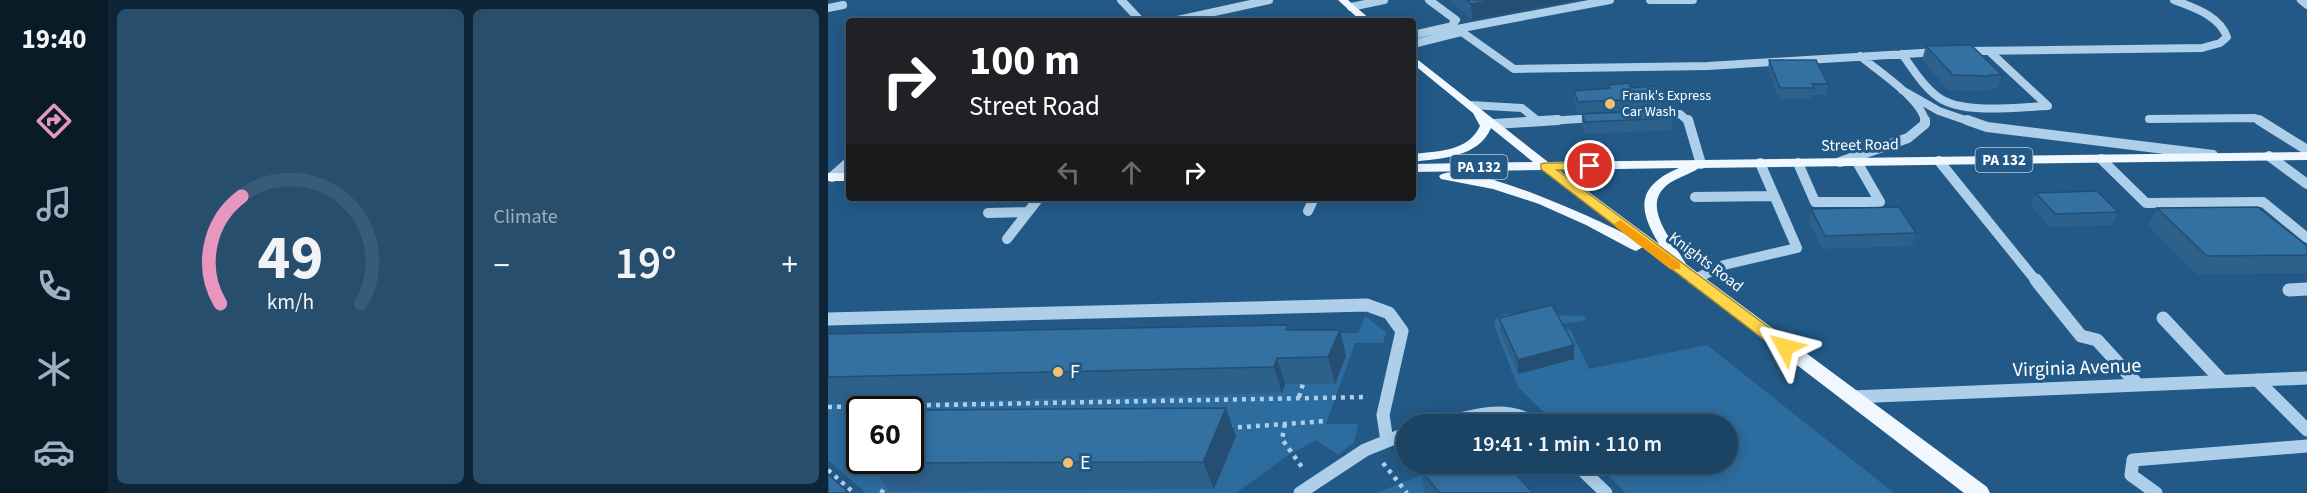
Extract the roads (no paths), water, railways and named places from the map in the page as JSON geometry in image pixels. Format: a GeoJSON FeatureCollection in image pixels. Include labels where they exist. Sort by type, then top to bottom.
{"type":"FeatureCollection","features":[{"type":"Feature","properties":{"kind":"main road"},"geometry":{"type":"LineString","coordinates":[[1343,0],[1364,18]]}},
{"type":"Feature","properties":{"kind":"main road","name":"Knights Road"},"geometry":{"type":"LineString","coordinates":[[1416,60],[1545,166],[1689,277],[1980,493]]}},
{"type":"Feature","properties":{"kind":"main road"},"geometry":{"type":"LineString","coordinates":[[1416,158],[1448,153],[1477,142],[1484,134],[1486,126],[1473,107]]}},
{"type":"Feature","properties":{"kind":"main road","name":"Street Road"},"geometry":{"type":"LineString","coordinates":[[1416,170],[1545,166],[2307,156]]}},
{"type":"Feature","properties":{"kind":"main road"},"geometry":{"type":"LineString","coordinates":[[1689,277],[1657,229],[1648,203],[1653,191],[1662,182],[1701,164]]}},
{"type":"Feature","properties":{"kind":"main road"},"geometry":{"type":"LineString","coordinates":[[1416,170],[1463,178],[1522,193],[1586,217],[1689,277]]}},
{"type":"Feature","properties":{"kind":"main road"},"geometry":{"type":"LineString","coordinates":[[830,177],[846,177]]}},
{"type":"Feature","properties":{"kind":"street"},"geometry":{"type":"LineString","coordinates":[[1121,0],[1138,18]]}},
{"type":"Feature","properties":{"kind":"street"},"geometry":{"type":"LineString","coordinates":[[1187,18],[1269,0]]}},
{"type":"Feature","properties":{"kind":"street"},"geometry":{"type":"LineString","coordinates":[[1351,7],[1384,0]]}},
{"type":"Feature","properties":{"kind":"street"},"geometry":{"type":"LineString","coordinates":[[1429,0],[1456,20],[1457,29],[1514,69],[1708,66],[1950,51]]}},
{"type":"Feature","properties":{"kind":"street"},"geometry":{"type":"LineString","coordinates":[[1416,35],[1610,0]]}},
{"type":"Feature","properties":{"kind":"street"},"geometry":{"type":"LineString","coordinates":[[1650,0],[1693,0]]}},
{"type":"Feature","properties":{"kind":"street"},"geometry":{"type":"LineString","coordinates":[[1959,51],[2202,48],[2220,43],[2227,37],[2226,29],[2218,21],[2174,0]]}},
{"type":"Feature","properties":{"kind":"street"},"geometry":{"type":"LineString","coordinates":[[2301,0],[2307,5]]}},
{"type":"Feature","properties":{"kind":"street"},"geometry":{"type":"LineString","coordinates":[[828,8],[843,5]]}},
{"type":"Feature","properties":{"kind":"street"},"geometry":{"type":"LineString","coordinates":[[1416,43],[1457,29]]}},
{"type":"Feature","properties":{"kind":"street"},"geometry":{"type":"LineString","coordinates":[[1902,54],[1936,95],[1946,102],[1963,106],[2048,106],[1989,51]]}},
{"type":"Feature","properties":{"kind":"street"},"geometry":{"type":"LineString","coordinates":[[1840,162],[1917,133],[1924,124],[1924,113],[1902,90],[1860,56]]}},
{"type":"Feature","properties":{"kind":"street"},"geometry":{"type":"LineString","coordinates":[[1902,90],[1939,111],[1987,127],[2228,157]]}},
{"type":"Feature","properties":{"kind":"street"},"geometry":{"type":"LineString","coordinates":[[1473,107],[1522,108],[1536,120]]}},
{"type":"Feature","properties":{"kind":"street"},"geometry":{"type":"LineString","coordinates":[[1647,116],[1680,114],[1685,117],[1689,121],[1701,164]]}},
{"type":"Feature","properties":{"kind":"street"},"geometry":{"type":"LineString","coordinates":[[1494,124],[1604,118]]}},
{"type":"Feature","properties":{"kind":"street"},"geometry":{"type":"LineString","coordinates":[[2149,119],[2255,118],[2307,150]]}},
{"type":"Feature","properties":{"kind":"street"},"geometry":{"type":"LineString","coordinates":[[2269,156],[2307,184]]}},
{"type":"Feature","properties":{"kind":"street"},"geometry":{"type":"LineString","coordinates":[[2101,159],[2146,203],[2264,202],[2307,238]]}},
{"type":"Feature","properties":{"kind":"street"},"geometry":{"type":"LineString","coordinates":[[1939,161],[2081,336],[2097,340],[2138,385]]}},
{"type":"Feature","properties":{"kind":"street"},"geometry":{"type":"LineString","coordinates":[[1798,163],[1815,202],[1880,202],[1857,162]]}},
{"type":"Feature","properties":{"kind":"street"},"geometry":{"type":"LineString","coordinates":[[1689,277],[1732,263],[1797,248],[1760,163]]}},
{"type":"Feature","properties":{"kind":"street"},"geometry":{"type":"LineString","coordinates":[[830,177],[846,164]]}},
{"type":"Feature","properties":{"kind":"street"},"geometry":{"type":"LineString","coordinates":[[1695,196],[1774,196]]}},
{"type":"Feature","properties":{"kind":"street"},"geometry":{"type":"LineString","coordinates":[[1007,238],[1037,201]]}},
{"type":"Feature","properties":{"kind":"street"},"geometry":{"type":"LineString","coordinates":[[1308,212],[1313,201]]}},
{"type":"Feature","properties":{"kind":"street"},"geometry":{"type":"LineString","coordinates":[[988,213],[1028,212]]}},
{"type":"Feature","properties":{"kind":"street"},"geometry":{"type":"LineString","coordinates":[[2289,290],[2307,289]]}},
{"type":"Feature","properties":{"kind":"street"},"geometry":{"type":"LineString","coordinates":[[828,319],[1367,304],[1385,309],[1398,318],[1402,331],[1387,396],[1383,427],[1387,441]]}},
{"type":"Feature","properties":{"kind":"street"},"geometry":{"type":"LineString","coordinates":[[2163,318],[2222,381]]}},
{"type":"Feature","properties":{"kind":"street","name":"Virginia Avenue"},"geometry":{"type":"LineString","coordinates":[[1849,397],[2307,378]]}},
{"type":"Feature","properties":{"kind":"street"},"geometry":{"type":"LineString","coordinates":[[2257,380],[2307,430]]}},
{"type":"Feature","properties":{"kind":"street"},"geometry":{"type":"LineString","coordinates":[[1483,414],[1492,412],[1504,414]]}},
{"type":"Feature","properties":{"kind":"street"},"geometry":{"type":"LineString","coordinates":[[1300,493],[1371,448],[1396,437]]}},
{"type":"Feature","properties":{"kind":"street"},"geometry":{"type":"LineString","coordinates":[[2156,493],[2131,475],[2133,460],[2307,446]]}},
{"type":"Feature","properties":{"kind":"street"},"geometry":{"type":"LineString","coordinates":[[1586,474],[1606,493]]}},
{"type":"Feature","properties":{"kind":"place","name":"Frank's Express Car Wash"},"geometry":{"type":"Point","coordinates":[1610,104]}},
{"type":"Feature","properties":{"kind":"place","name":"F"},"geometry":{"type":"Point","coordinates":[1058,372]}},
{"type":"Feature","properties":{"kind":"place","name":"E"},"geometry":{"type":"Point","coordinates":[1068,463]}}]}
